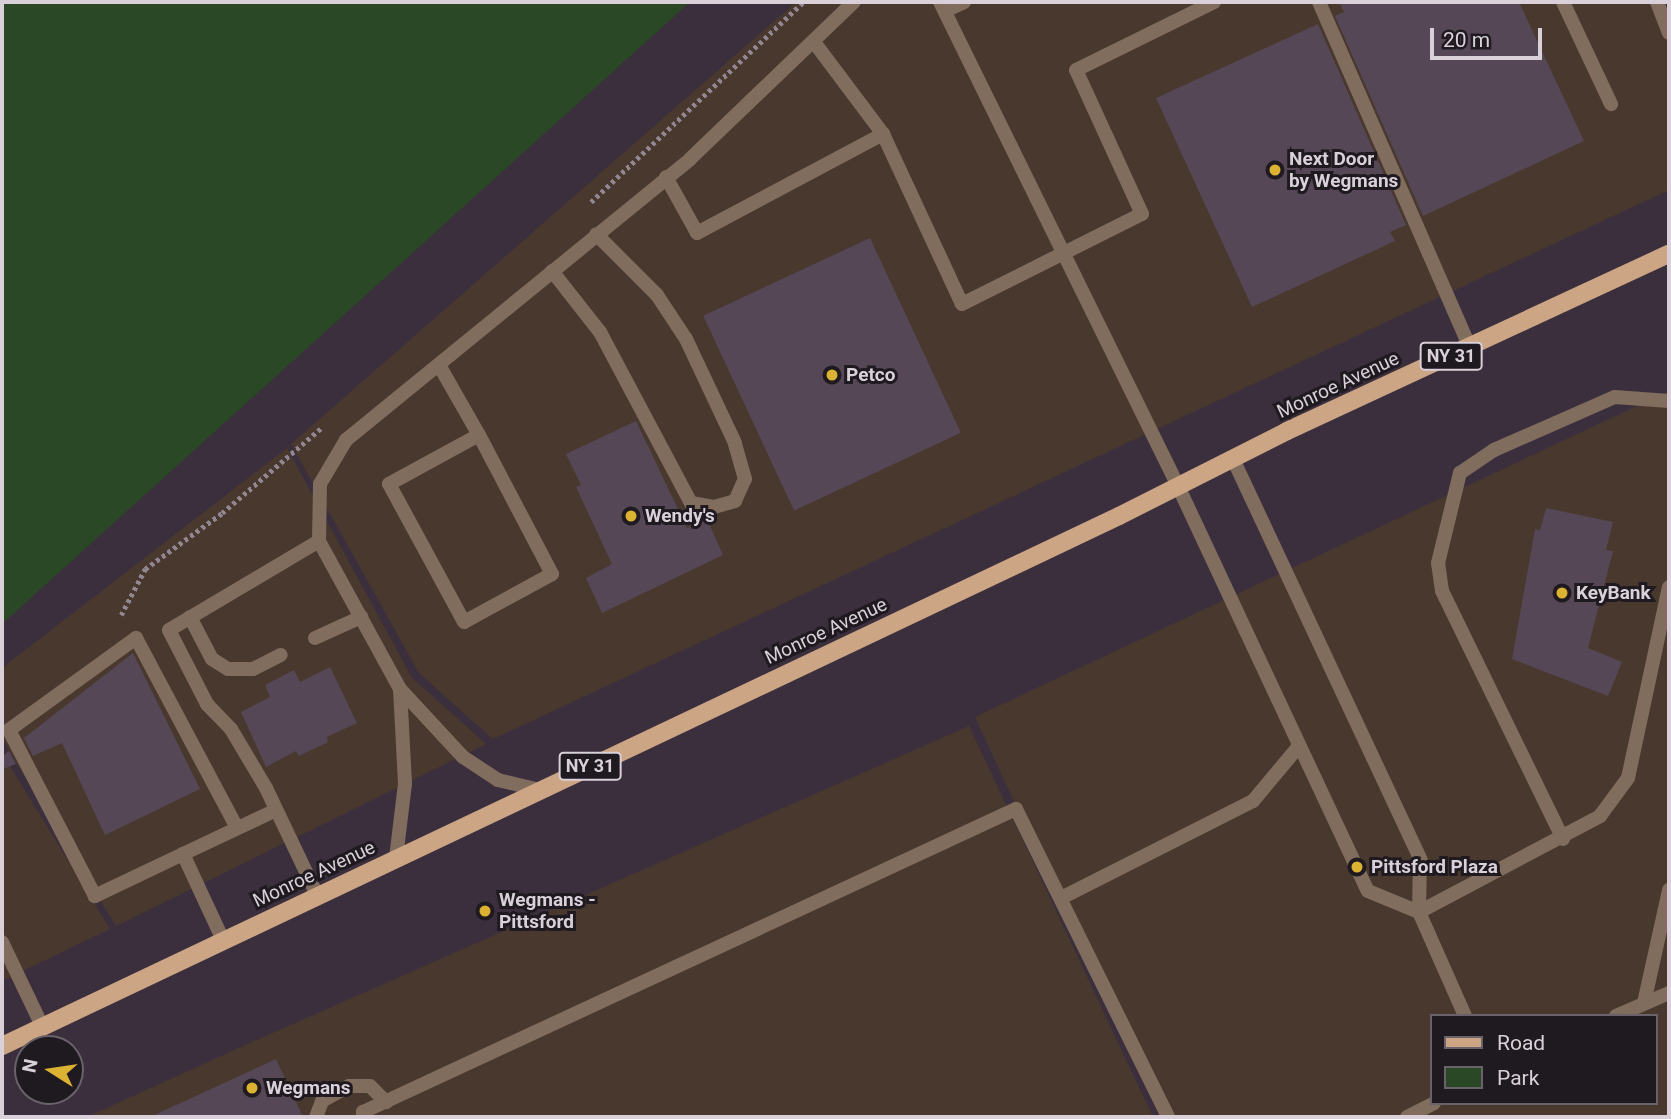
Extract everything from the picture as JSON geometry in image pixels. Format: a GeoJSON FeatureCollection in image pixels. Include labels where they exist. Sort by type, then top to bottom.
{"type":"FeatureCollection","features":[{"type":"Feature","properties":{"kind":"main road","name":"Monroe Avenue"},"geometry":{"type":"LineString","coordinates":[[2,1046],[1669,254]]}},
{"type":"Feature","properties":{"kind":"lane"},"geometry":{"type":"LineString","coordinates":[[541,790],[498,780],[463,757],[400,689],[319,541],[320,484],[346,440],[666,177],[855,2]]}},
{"type":"Feature","properties":{"kind":"lane"},"geometry":{"type":"LineString","coordinates":[[964,2],[942,6],[1178,486],[1368,891],[1419,912],[1563,839],[1600,816],[1628,778],[1669,587]]}},
{"type":"Feature","properties":{"kind":"lane"},"geometry":{"type":"LineString","coordinates":[[814,42],[883,134],[961,304],[1142,214],[1076,70],[1214,2]]}},
{"type":"Feature","properties":{"kind":"lane"},"geometry":{"type":"LineString","coordinates":[[1319,2],[1470,348]]}},
{"type":"Feature","properties":{"kind":"lane"},"geometry":{"type":"LineString","coordinates":[[1563,2],[1611,104]]}},
{"type":"Feature","properties":{"kind":"lane"},"geometry":{"type":"LineString","coordinates":[[1657,2],[1669,33]]}},
{"type":"Feature","properties":{"kind":"lane"},"geometry":{"type":"LineString","coordinates":[[666,177],[697,233],[883,134]]}},
{"type":"Feature","properties":{"kind":"lane"},"geometry":{"type":"LineString","coordinates":[[552,271],[600,332],[691,503],[715,507],[735,501],[745,479],[735,443],[686,339],[657,295],[596,234]]}},
{"type":"Feature","properties":{"kind":"lane"},"geometry":{"type":"LineString","coordinates":[[439,365],[479,435],[552,573],[464,622],[389,484],[479,435]]}},
{"type":"Feature","properties":{"kind":"lane"},"geometry":{"type":"LineString","coordinates":[[1563,839],[1442,591],[1438,563],[1460,473],[1494,450],[1615,397],[1645,396],[1669,401]]}},
{"type":"Feature","properties":{"kind":"lane"},"geometry":{"type":"LineString","coordinates":[[1233,459],[1420,859],[1419,912],[1464,1014]]}},
{"type":"Feature","properties":{"kind":"lane"},"geometry":{"type":"LineString","coordinates":[[317,895],[276,810],[231,729],[207,704],[169,630],[319,541]]}},
{"type":"Feature","properties":{"kind":"lane"},"geometry":{"type":"LineString","coordinates":[[190,617],[212,659],[228,668],[253,669],[281,654]]}},
{"type":"Feature","properties":{"kind":"lane"},"geometry":{"type":"LineString","coordinates":[[315,638],[361,617]]}},
{"type":"Feature","properties":{"kind":"lane"},"geometry":{"type":"LineString","coordinates":[[237,828],[136,638],[9,730],[95,896],[276,810]]}},
{"type":"Feature","properties":{"kind":"lane"},"geometry":{"type":"LineString","coordinates":[[396,858],[405,784],[400,689]]}},
{"type":"Feature","properties":{"kind":"lane"},"geometry":{"type":"LineString","coordinates":[[1061,898],[1253,801],[1299,747]]}},
{"type":"Feature","properties":{"kind":"lane"},"geometry":{"type":"LineString","coordinates":[[366,1117],[363,1112],[1016,809],[1168,1117]]}},
{"type":"Feature","properties":{"kind":"lane"},"geometry":{"type":"LineString","coordinates":[[183,854],[223,940]]}},
{"type":"Feature","properties":{"kind":"lane"},"geometry":{"type":"LineString","coordinates":[[1644,1003],[1669,890]]}},
{"type":"Feature","properties":{"kind":"lane"},"geometry":{"type":"LineString","coordinates":[[2,942],[42,1026]]}},
{"type":"Feature","properties":{"kind":"lane"},"geometry":{"type":"LineString","coordinates":[[1620,1014],[1669,993]]}},
{"type":"Feature","properties":{"kind":"lane"},"geometry":{"type":"LineString","coordinates":[[316,1117],[322,1101],[349,1086],[370,1087],[386,1102]]}},
{"type":"Feature","properties":{"kind":"lane"},"geometry":{"type":"LineString","coordinates":[[1408,1117],[1430,1105]]}},
{"type":"Feature","properties":{"kind":"shaded area"},"geometry":{"type":"Polygon","coordinates":[[[796,2],[1669,2],[1669,190],[493,739],[419,673],[291,444],[796,2]]]}},
{"type":"Feature","properties":{"kind":"shaded area","name":"Pittsford Plaza"},"geometry":{"type":"Polygon","coordinates":[[[1669,391],[1669,1117],[1160,1117],[975,717],[1669,391]]]}},
{"type":"Feature","properties":{"kind":"shaded area"},"geometry":{"type":"Polygon","coordinates":[[[287,448],[412,678],[486,744],[116,926],[2,739],[2,668],[287,448]]]}},
{"type":"Feature","properties":{"kind":"shaded area"},"geometry":{"type":"Polygon","coordinates":[[[969,726],[1153,1117],[87,1117],[259,1039],[969,726]]]}},
{"type":"Feature","properties":{"kind":"shaded area"},"geometry":{"type":"Polygon","coordinates":[[[2,753],[110,929],[2,981],[2,753]]]}},
{"type":"Feature","properties":{"kind":"green space"},"geometry":{"type":"Polygon","coordinates":[[[2,2],[690,2],[2,624],[2,2]]]}},
{"type":"Feature","properties":{"kind":"building"},"geometry":{"type":"Polygon","coordinates":[[[1339,2],[1519,2],[1584,141],[1423,216],[1335,16],[1344,12],[1339,2]]]}},
{"type":"Feature","properties":{"kind":"building","name":"Next Door by Wegmans"},"geometry":{"type":"Polygon","coordinates":[[[1318,24],[1406,225],[1390,232],[1395,241],[1252,307],[1156,98],[1318,24]]]}},
{"type":"Feature","properties":{"kind":"building","name":"Petco"},"geometry":{"type":"Polygon","coordinates":[[[870,238],[961,433],[794,511],[703,316],[870,238]]]}},
{"type":"Feature","properties":{"kind":"building","name":"Wendy's"},"geometry":{"type":"Polygon","coordinates":[[[636,421],[687,528],[707,519],[723,555],[602,613],[586,578],[612,564],[576,487],[581,485],[566,454],[636,421]]]}},
{"type":"Feature","properties":{"kind":"building","name":"KeyBank"},"geometry":{"type":"Polygon","coordinates":[[[1546,508],[1613,522],[1606,550],[1613,551],[1588,648],[1622,662],[1608,696],[1512,659],[1535,529],[1540,530],[1546,508]]]}},
{"type":"Feature","properties":{"kind":"building"},"geometry":{"type":"Polygon","coordinates":[[[133,653],[200,789],[105,835],[62,743],[33,756],[24,738],[133,653]]]}},
{"type":"Feature","properties":{"kind":"building"},"geometry":{"type":"Polygon","coordinates":[[[330,667],[357,723],[327,737],[328,742],[299,756],[296,751],[266,767],[241,712],[270,697],[265,685],[294,670],[300,682],[330,667]]]}},
{"type":"Feature","properties":{"kind":"building"},"geometry":{"type":"Polygon","coordinates":[[[9,751],[16,764],[3,769],[2,756],[9,751]]]}},
{"type":"Feature","properties":{"kind":"building","name":"Wegmans"},"geometry":{"type":"Polygon","coordinates":[[[276,1059],[303,1117],[150,1117],[276,1059]]]}},
{"type":"Feature","properties":{"kind":"place","name":"Next Door by Wegmans"},"geometry":{"type":"Point","coordinates":[1275,170]}},
{"type":"Feature","properties":{"kind":"place","name":"Petco"},"geometry":{"type":"Point","coordinates":[832,375]}},
{"type":"Feature","properties":{"kind":"place","name":"Wendy's"},"geometry":{"type":"Point","coordinates":[631,516]}},
{"type":"Feature","properties":{"kind":"place","name":"KeyBank"},"geometry":{"type":"Point","coordinates":[1562,593]}},
{"type":"Feature","properties":{"kind":"place","name":"Pittsford Plaza"},"geometry":{"type":"Point","coordinates":[1357,867]}},
{"type":"Feature","properties":{"kind":"place","name":"Wegmans - Pittsford"},"geometry":{"type":"Point","coordinates":[485,911]}},
{"type":"Feature","properties":{"kind":"place","name":"Wegmans"},"geometry":{"type":"Point","coordinates":[252,1088]}}]}
